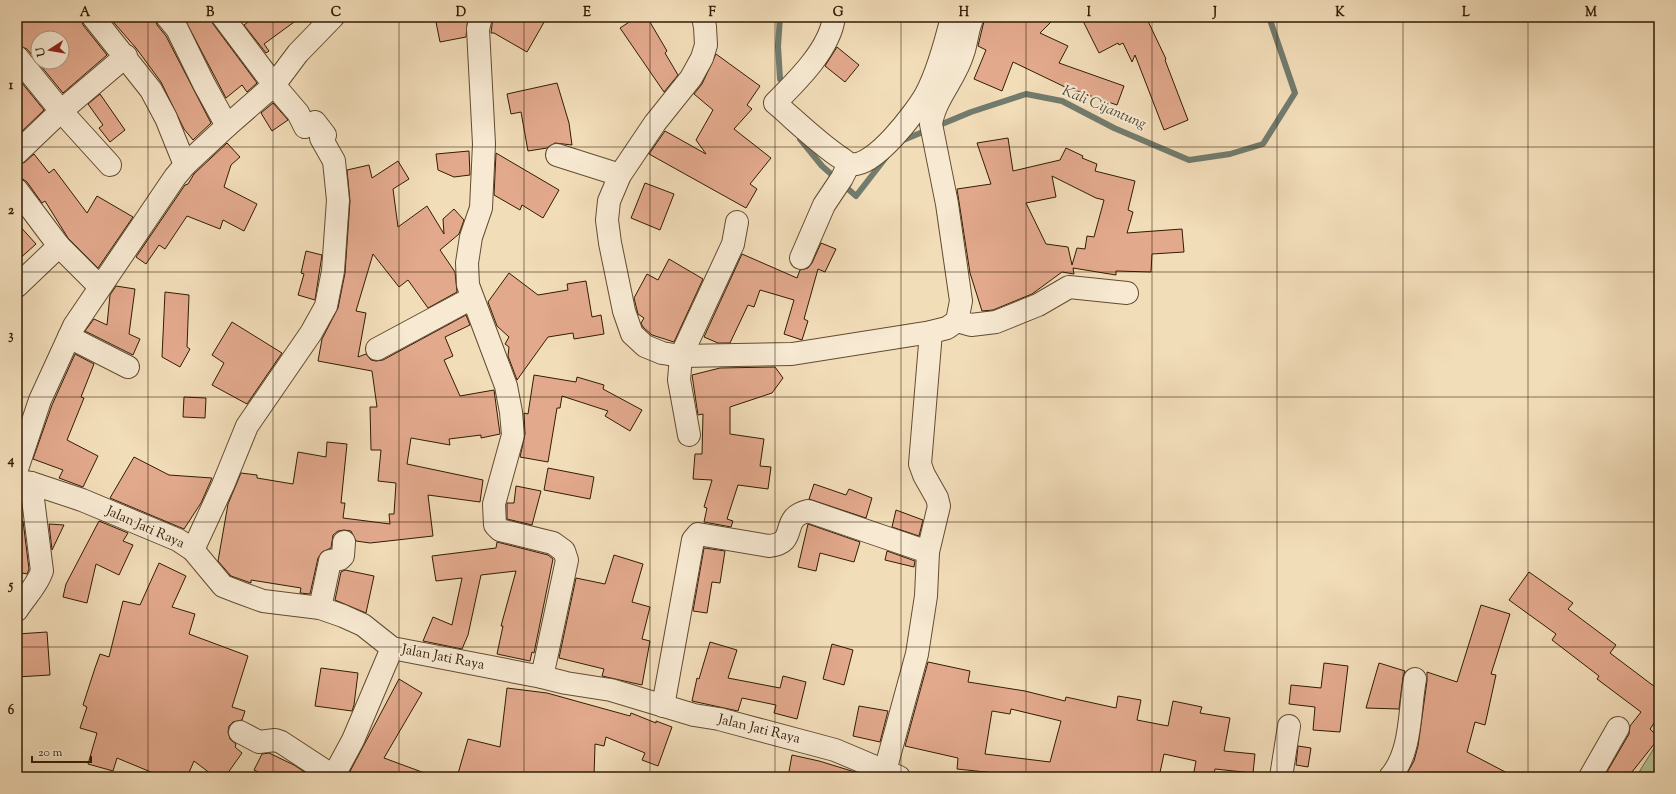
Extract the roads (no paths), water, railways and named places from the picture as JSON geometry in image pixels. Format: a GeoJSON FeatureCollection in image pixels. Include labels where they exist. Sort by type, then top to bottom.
{"type":"FeatureCollection","features":[{"type":"Feature","properties":{"kind":"street"},"geometry":{"type":"LineString","coordinates":[[93,17],[126,56],[151,90],[166,118],[185,165]]}},
{"type":"Feature","properties":{"kind":"street"},"geometry":{"type":"LineString","coordinates":[[167,17],[177,29],[204,84],[227,126]]}},
{"type":"Feature","properties":{"kind":"street"},"geometry":{"type":"LineString","coordinates":[[192,550],[223,485],[247,426],[311,333],[326,306],[333,271],[338,200],[334,161],[321,138],[325,135],[315,122],[305,127],[298,113],[274,85],[223,17]]}},
{"type":"Feature","properties":{"kind":"street"},"geometry":{"type":"LineString","coordinates":[[17,610],[27,594],[39,581],[42,571],[22,478],[40,400],[69,337],[100,287],[175,177],[185,165],[274,85],[298,53],[333,17]]}},
{"type":"Feature","properties":{"kind":"street"},"geometry":{"type":"LineString","coordinates":[[481,17],[478,29],[484,144],[481,208],[471,237],[467,263],[468,285],[506,386],[511,412],[513,435],[494,504],[495,525],[500,530],[553,543],[564,551],[567,560],[542,676]]}},
{"type":"Feature","properties":{"kind":"street"},"geometry":{"type":"LineString","coordinates":[[703,17],[706,45],[702,58],[691,78],[655,123],[620,175],[609,201],[607,220],[612,256],[624,311],[632,334],[646,346],[662,353],[681,356],[792,354],[931,332],[947,328],[957,320],[962,301],[947,204],[933,132],[933,110],[951,82],[963,54],[963,18]]}},
{"type":"Feature","properties":{"kind":"street"},"geometry":{"type":"LineString","coordinates":[[834,17],[824,44],[802,76],[776,103],[820,144],[846,171]]}},
{"type":"Feature","properties":{"kind":"street"},"geometry":{"type":"LineString","coordinates":[[800,258],[824,205],[846,171],[856,164],[871,158],[914,113],[926,94],[963,18]]}},
{"type":"Feature","properties":{"kind":"street"},"geometry":{"type":"LineString","coordinates":[[17,153],[61,111],[126,56]]}},
{"type":"Feature","properties":{"kind":"street"},"geometry":{"type":"LineString","coordinates":[[17,57],[61,111],[110,165]]}},
{"type":"Feature","properties":{"kind":"street"},"geometry":{"type":"LineString","coordinates":[[557,155],[620,175]]}},
{"type":"Feature","properties":{"kind":"street"},"geometry":{"type":"LineString","coordinates":[[17,190],[59,246],[100,287]]}},
{"type":"Feature","properties":{"kind":"street"},"geometry":{"type":"LineString","coordinates":[[689,435],[679,380],[681,356],[733,244],[737,222]]}},
{"type":"Feature","properties":{"kind":"street"},"geometry":{"type":"LineString","coordinates":[[17,286],[59,246]]}},
{"type":"Feature","properties":{"kind":"street"},"geometry":{"type":"LineString","coordinates":[[957,320],[971,325],[996,322],[1034,307],[1070,287],[1126,293]]}},
{"type":"Feature","properties":{"kind":"street"},"geometry":{"type":"LineString","coordinates":[[377,349],[472,298]]}},
{"type":"Feature","properties":{"kind":"street"},"geometry":{"type":"LineString","coordinates":[[892,774],[917,654],[926,596],[928,552],[939,506],[937,498],[930,487],[920,464],[931,332]]}},
{"type":"Feature","properties":{"kind":"street"},"geometry":{"type":"LineString","coordinates":[[69,337],[128,367]]}},
{"type":"Feature","properties":{"kind":"street","name":"Jalan Jati Raya"},"geometry":{"type":"LineString","coordinates":[[22,478],[82,500],[178,540],[192,550],[223,586],[263,601],[320,608],[362,625],[392,648],[542,676],[566,683],[611,690],[694,715],[719,719],[835,750],[892,774]]}},
{"type":"Feature","properties":{"kind":"street"},"geometry":{"type":"LineString","coordinates":[[663,706],[693,540],[698,534],[769,546],[778,545],[786,539],[791,522],[798,514],[808,512],[928,552]]}},
{"type":"Feature","properties":{"kind":"street"},"geometry":{"type":"LineString","coordinates":[[320,608],[330,561],[340,559],[343,556],[344,542]]}},
{"type":"Feature","properties":{"kind":"street"},"geometry":{"type":"LineString","coordinates":[[240,732],[259,742],[275,740],[280,742],[333,777],[353,740],[392,648]]}},
{"type":"Feature","properties":{"kind":"street"},"geometry":{"type":"LineString","coordinates":[[1390,777],[1398,765],[1406,746],[1415,679]]}},
{"type":"Feature","properties":{"kind":"street"},"geometry":{"type":"LineString","coordinates":[[1281,777],[1289,726]]}},
{"type":"Feature","properties":{"kind":"street"},"geometry":{"type":"LineString","coordinates":[[1590,777],[1618,728]]}},
{"type":"Feature","properties":{"kind":"waterway","name":"Kali Cijantung"},"geometry":{"type":"LineString","coordinates":[[780,17],[778,46],[780,79]]}},
{"type":"Feature","properties":{"kind":"waterway","name":"Kali Cijantung"},"geometry":{"type":"LineString","coordinates":[[901,141],[971,112],[1026,94],[1062,101],[1114,128],[1189,160],[1230,154],[1263,144],[1295,93],[1269,17]]}},
{"type":"Feature","properties":{"kind":"waterway","name":"Kali Cijantung"},"geometry":{"type":"LineString","coordinates":[[800,139],[822,166],[856,196],[887,156]]}}]}
